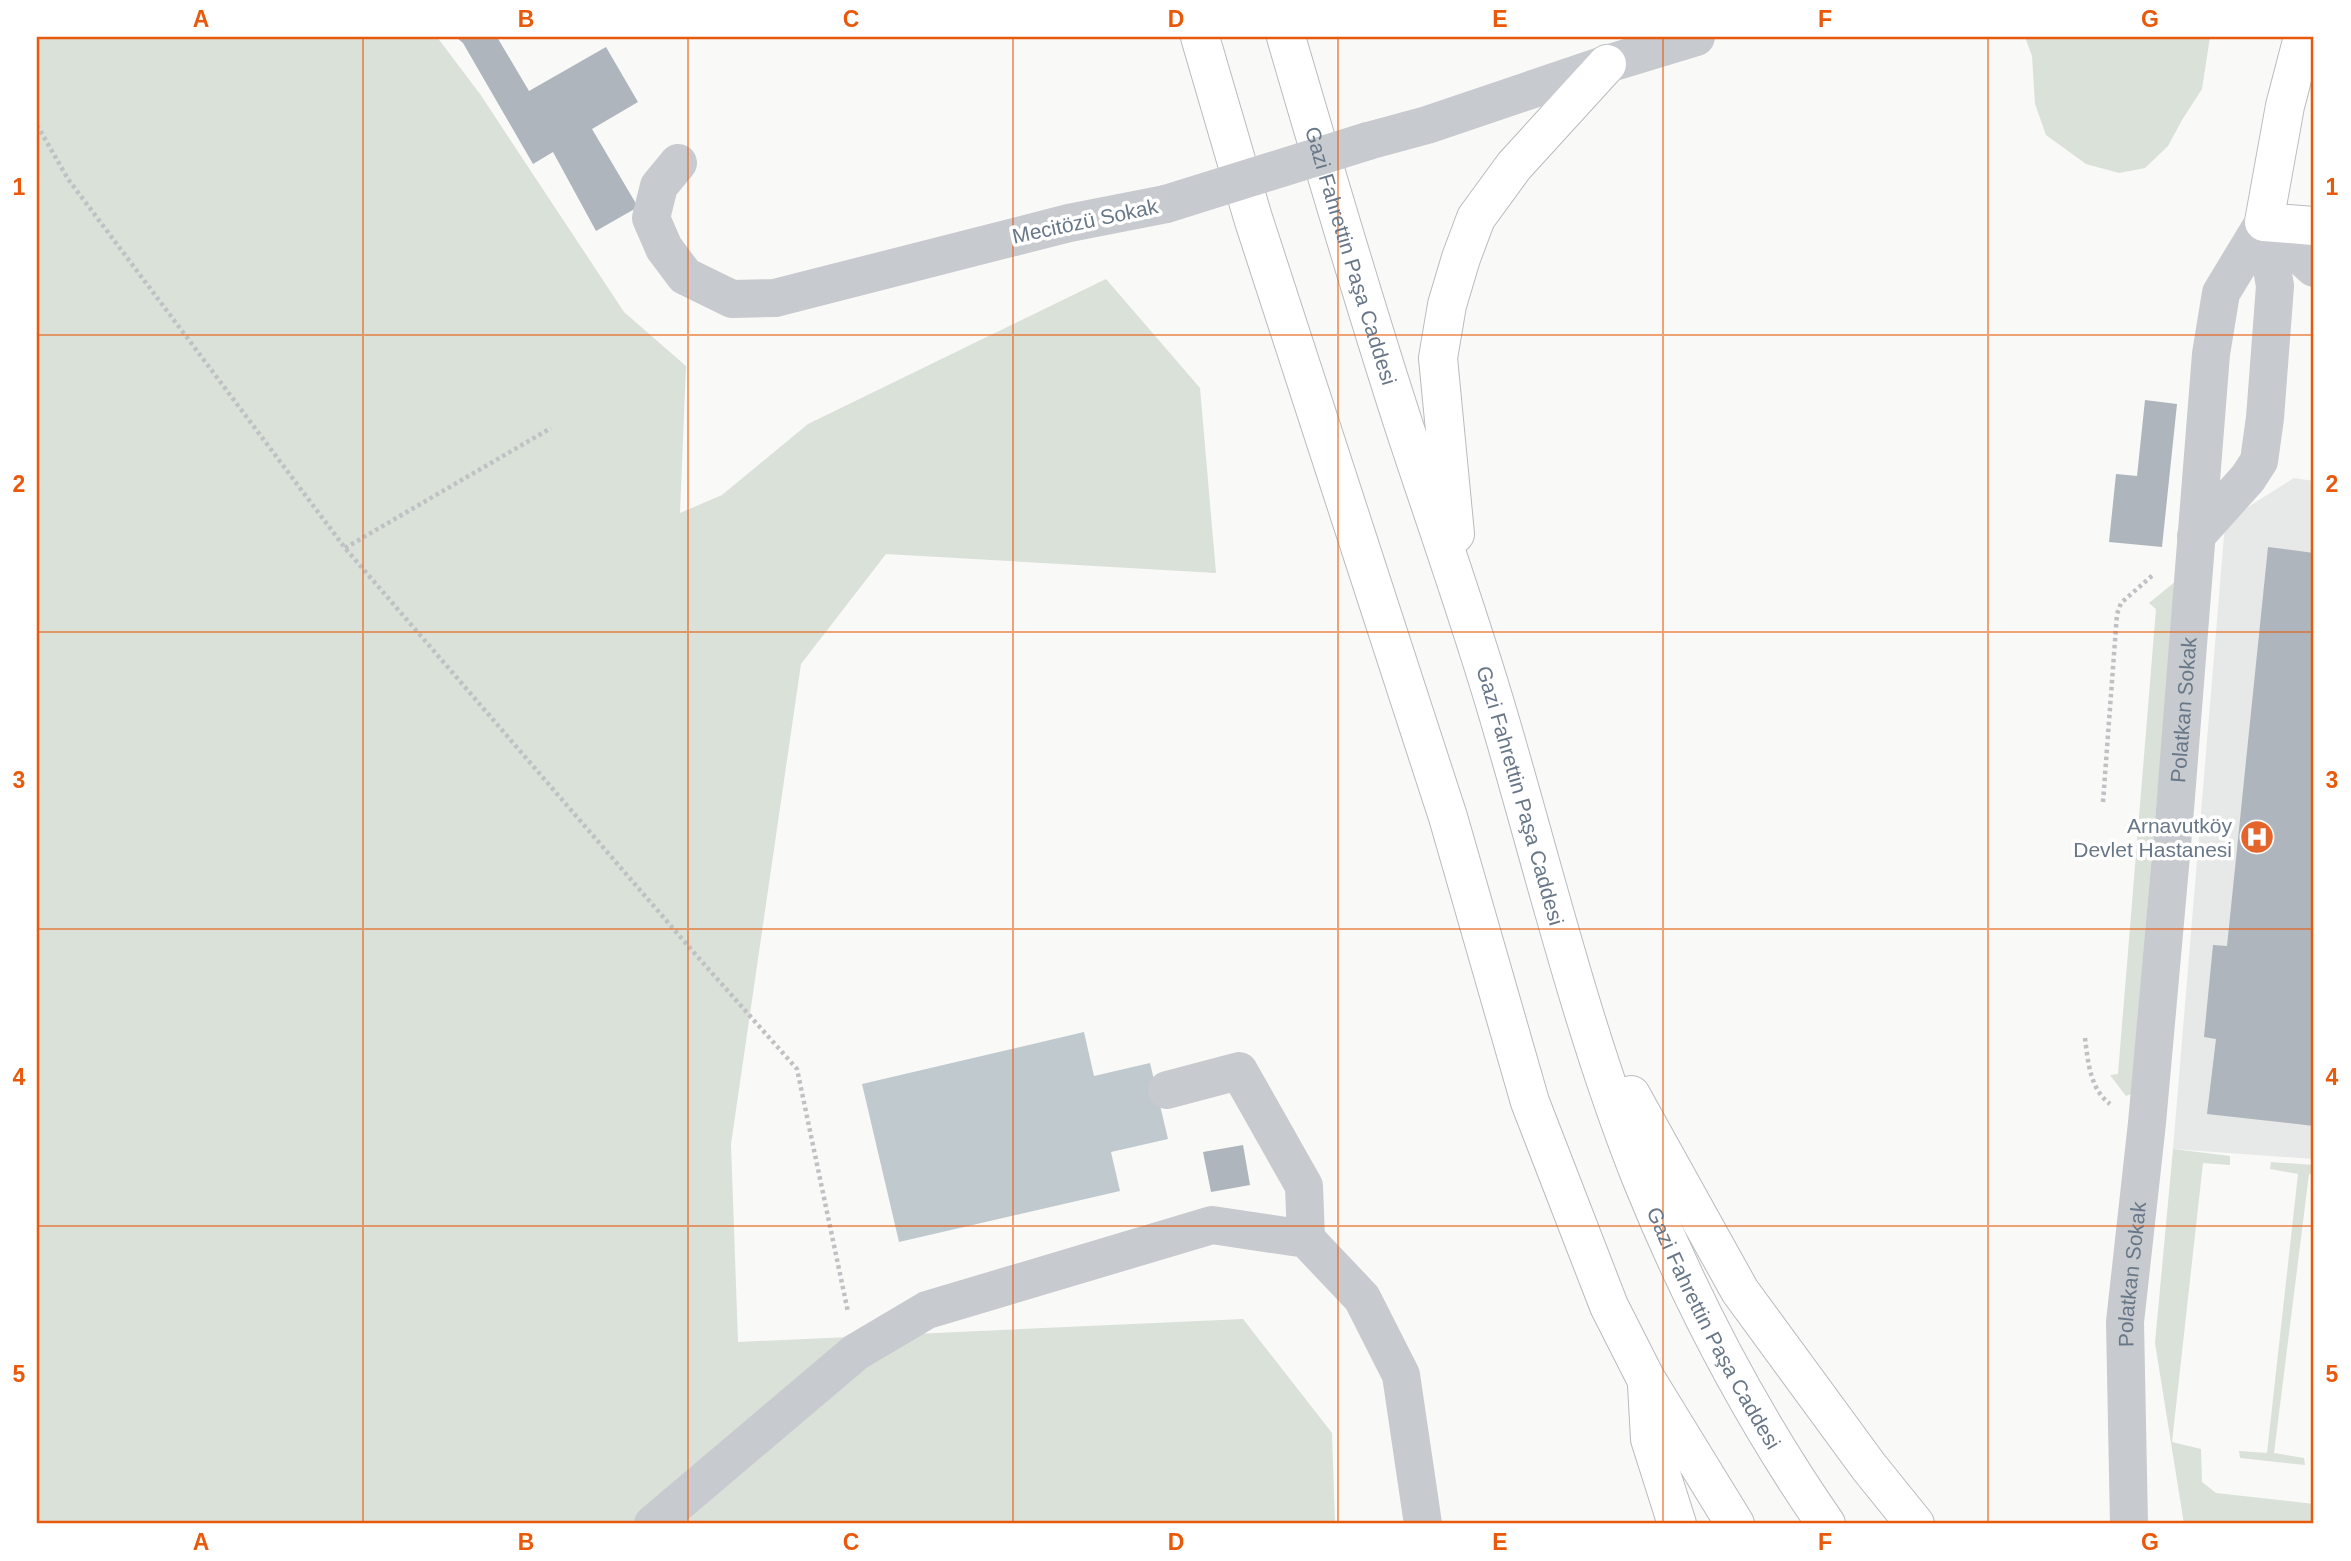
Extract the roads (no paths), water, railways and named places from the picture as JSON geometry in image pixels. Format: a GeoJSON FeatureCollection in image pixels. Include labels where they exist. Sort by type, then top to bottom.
{"type":"FeatureCollection","features":[{"type":"Feature","properties":{"kind":"main road"},"geometry":{"type":"LineString","coordinates":[[1200,37],[1253,218],[1448,817],[1530,1102],[1609,1306],[1646,1379],[1735,1524]]}},
{"type":"Feature","properties":{"kind":"main road","name":"Gazi Fahrettin Paşa Caddesi"},"geometry":{"type":"LineString","coordinates":[[1286,37],[1372,323],[1496,707],[1588,1025],[1642,1178],[1680,1268],[1721,1352],[1792,1475],[1826,1524]]}},
{"type":"Feature","properties":{"kind":"main road","name":"Polatkan Sokak"},"geometry":{"type":"LineString","coordinates":[[2264,222],[2285,106],[2303,37]]}},
{"type":"Feature","properties":{"kind":"main road"},"geometry":{"type":"LineString","coordinates":[[1459,589],[1438,358],[1451,293],[1476,218],[1514,166],[1607,64]]}},
{"type":"Feature","properties":{"kind":"main road"},"geometry":{"type":"LineString","coordinates":[[2264,222],[2314,226]]}},
{"type":"Feature","properties":{"kind":"main road"},"geometry":{"type":"LineString","coordinates":[[1588,1025],[1635,1101],[1740,1291],[1869,1467],[1915,1524]]}},
{"type":"Feature","properties":{"kind":"main road"},"geometry":{"type":"LineString","coordinates":[[1646,1379],[1650,1439],[1677,1524]]}},
{"type":"Feature","properties":{"kind":"street","name":"Mecitözü Sokak"},"geometry":{"type":"LineString","coordinates":[[678,163],[659,186],[651,218],[664,248],[685,276],[732,299],[775,298],[1069,223],[1166,204],[1427,125],[1696,37]]}},
{"type":"Feature","properties":{"kind":"street"},"geometry":{"type":"LineString","coordinates":[[2264,222],[2314,268]]}},
{"type":"Feature","properties":{"kind":"street"},"geometry":{"type":"LineString","coordinates":[[2196,536],[2248,478],[2259,461],[2275,286],[2264,222]]}},
{"type":"Feature","properties":{"kind":"street","name":"Polatkan Sokak"},"geometry":{"type":"LineString","coordinates":[[2129,1524],[2125,1322],[2147,1123],[2174,822],[2211,354],[2221,293],[2264,222]]}},
{"type":"Feature","properties":{"kind":"street"},"geometry":{"type":"LineString","coordinates":[[1167,1090],[1238,1071],[1304,1186],[1306,1238]]}},
{"type":"Feature","properties":{"kind":"street"},"geometry":{"type":"LineString","coordinates":[[653,1524],[856,1352],[926,1310],[1212,1225],[1306,1238],[1362,1298],[1401,1375],[1423,1524]]}},
{"type":"Feature","properties":{"kind":"place","name":"Arnavutköy Devlet Hastanesi"},"geometry":{"type":"Point","coordinates":[2257,837]}}]}
